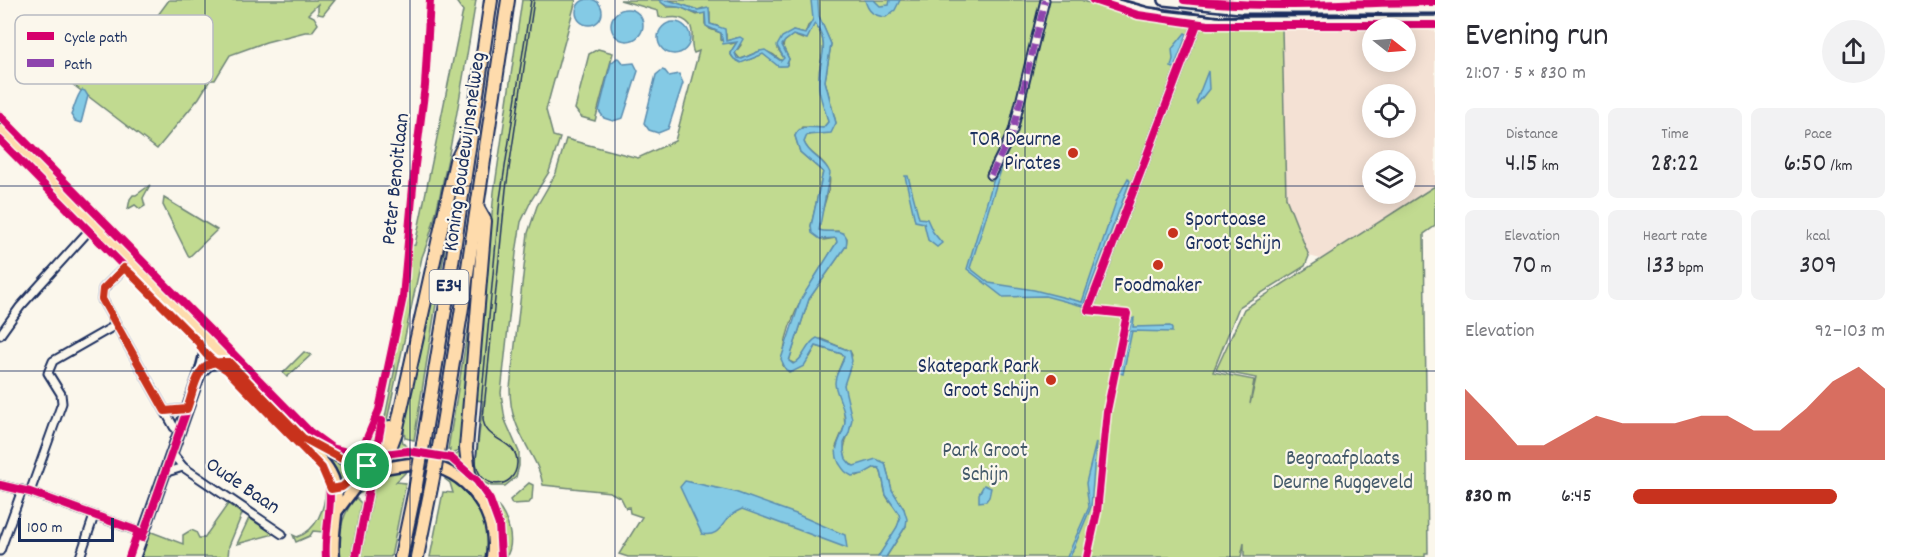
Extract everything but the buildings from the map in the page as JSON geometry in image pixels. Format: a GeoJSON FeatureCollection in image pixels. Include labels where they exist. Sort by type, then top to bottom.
{"type":"FeatureCollection","features":[{"type":"Feature","properties":{"kind":"highway","name":"Koning Boudewijnsnelweg"},"geometry":{"type":"LineString","coordinates":[[401,557],[423,444],[490,0]]}},
{"type":"Feature","properties":{"kind":"highway","name":"Koning Boudewijnsnelweg"},"geometry":{"type":"LineString","coordinates":[[417,557],[439,447],[508,0]]}},
{"type":"Feature","properties":{"kind":"highway"},"geometry":{"type":"LineString","coordinates":[[378,468],[390,449],[402,406],[456,161],[472,130]]}},
{"type":"Feature","properties":{"kind":"highway"},"geometry":{"type":"LineString","coordinates":[[477,207],[485,221],[466,454],[468,474],[478,491],[478,497]]}},
{"type":"Feature","properties":{"kind":"highway"},"geometry":{"type":"LineString","coordinates":[[356,463],[373,453],[383,443],[393,416],[402,406]]}},
{"type":"Feature","properties":{"kind":"main road"},"geometry":{"type":"LineString","coordinates":[[0,130],[303,438],[331,454],[356,463],[378,468],[414,463],[431,465],[455,476],[478,497],[487,513],[492,530],[492,557]]}},
{"type":"Feature","properties":{"kind":"main road"},"geometry":{"type":"LineString","coordinates":[[303,438],[308,448],[329,469],[337,495],[334,557]]}},
{"type":"Feature","properties":{"kind":"main road"},"geometry":{"type":"LineString","coordinates":[[336,513],[358,483],[378,468]]}},
{"type":"Feature","properties":{"kind":"street"},"geometry":{"type":"LineString","coordinates":[[991,175],[1013,131],[1045,0]]}},
{"type":"Feature","properties":{"kind":"street"},"geometry":{"type":"LineString","coordinates":[[1102,0],[1148,13],[1216,22],[1435,20]]}},
{"type":"Feature","properties":{"kind":"street"},"geometry":{"type":"LineString","coordinates":[[1164,0],[1241,9],[1435,8]]}},
{"type":"Feature","properties":{"kind":"street"},"geometry":{"type":"LineString","coordinates":[[1088,310],[1197,24]]}},
{"type":"Feature","properties":{"kind":"street"},"geometry":{"type":"LineString","coordinates":[[0,335],[20,307],[94,225]]}},
{"type":"Feature","properties":{"kind":"street"},"geometry":{"type":"LineString","coordinates":[[130,262],[103,289],[101,294],[116,325],[179,432]]}},
{"type":"Feature","properties":{"kind":"street"},"geometry":{"type":"LineString","coordinates":[[30,492],[62,403],[61,394],[48,373],[50,366],[53,361],[116,325]]}},
{"type":"Feature","properties":{"kind":"street"},"geometry":{"type":"LineString","coordinates":[[135,557],[200,373],[205,352],[212,344]]}},
{"type":"Feature","properties":{"kind":"street"},"geometry":{"type":"LineString","coordinates":[[200,373],[209,364],[229,362]]}},
{"type":"Feature","properties":{"kind":"street"},"geometry":{"type":"LineString","coordinates":[[165,411],[187,409]]}},
{"type":"Feature","properties":{"kind":"street","name":"Oude Baan"},"geometry":{"type":"LineString","coordinates":[[172,453],[183,467],[282,534]]}},
{"type":"Feature","properties":{"kind":"street","name":"Oude Baan"},"geometry":{"type":"LineString","coordinates":[[164,473],[183,467]]}},
{"type":"Feature","properties":{"kind":"street"},"geometry":{"type":"LineString","coordinates":[[0,485],[30,492],[143,533]]}},
{"type":"Feature","properties":{"kind":"street"},"geometry":{"type":"LineString","coordinates":[[0,551],[22,490]]}},
{"type":"Feature","properties":{"kind":"street"},"geometry":{"type":"LineString","coordinates":[[80,557],[94,516]]}},
{"type":"Feature","properties":{"kind":"shaded area"},"geometry":{"type":"Polygon","coordinates":[[[1282,29],[1362,29],[1362,72],[1416,72],[1416,29],[1435,29],[1435,185],[1416,198],[1416,150],[1362,150],[1362,204],[1408,204],[1375,227],[1321,259],[1309,256],[1286,198],[1282,29]]]}},
{"type":"Feature","properties":{"kind":"green space"},"geometry":{"type":"Polygon","coordinates":[[[169,0],[335,0],[323,15],[318,14],[318,4],[308,14],[314,17],[318,24],[312,32],[266,42],[230,55],[215,80],[213,80],[213,15],[158,15],[169,0]]]}},
{"type":"Feature","properties":{"kind":"green space"},"geometry":{"type":"Polygon","coordinates":[[[455,0],[476,0],[458,105],[436,213],[422,257],[385,430],[379,442],[373,448],[367,444],[379,421],[376,436],[381,437],[395,368],[393,355],[406,290],[408,246],[415,245],[463,11],[455,0]]]}},
{"type":"Feature","properties":{"kind":"green space"},"geometry":{"type":"Polygon","coordinates":[[[522,0],[576,0],[546,110],[553,136],[560,138],[549,172],[521,222],[516,253],[501,393],[505,420],[519,452],[519,466],[516,477],[505,486],[491,486],[481,481],[475,470],[483,401],[475,400],[494,192],[522,0]]]}},
{"type":"Feature","properties":{"kind":"green space"},"geometry":{"type":"Polygon","coordinates":[[[620,0],[659,0],[667,7],[680,7],[697,15],[705,12],[705,24],[710,29],[721,33],[721,40],[731,44],[737,42],[730,53],[733,58],[740,61],[763,54],[780,66],[787,65],[789,59],[783,47],[784,42],[793,35],[803,39],[815,23],[820,33],[823,48],[819,84],[828,122],[823,128],[802,127],[795,136],[800,152],[823,172],[811,226],[824,240],[836,238],[837,242],[794,316],[784,349],[783,366],[789,372],[810,357],[816,346],[842,354],[844,357],[837,374],[836,387],[843,402],[845,425],[836,447],[857,476],[873,468],[879,468],[886,495],[900,515],[895,531],[878,557],[628,557],[619,554],[642,517],[630,513],[629,507],[626,508],[621,498],[610,492],[543,485],[538,468],[514,416],[510,392],[528,233],[537,206],[556,173],[566,139],[638,158],[675,141],[699,51],[694,53],[692,29],[686,21],[679,18],[659,17],[658,11],[620,0]]]}},
{"type":"Feature","properties":{"kind":"green space"},"geometry":{"type":"Polygon","coordinates":[[[668,0],[1081,0],[1131,16],[1156,21],[1205,27],[1282,29],[1286,198],[1309,256],[1305,266],[1239,307],[1213,372],[1254,380],[1250,404],[1256,378],[1216,370],[1244,309],[1407,204],[1416,204],[1416,198],[1435,186],[1435,226],[1424,234],[1428,553],[1425,553],[1425,557],[1244,557],[1244,543],[1241,557],[886,557],[906,526],[904,509],[892,490],[885,463],[854,466],[845,459],[844,449],[848,430],[844,383],[852,355],[850,351],[821,339],[795,364],[789,361],[809,299],[846,246],[847,238],[838,231],[819,230],[830,177],[826,166],[804,142],[806,136],[836,123],[825,81],[831,44],[819,17],[808,26],[805,34],[793,31],[778,49],[784,58],[783,61],[766,51],[740,59],[735,53],[741,45],[737,38],[726,41],[726,34],[717,26],[710,24],[710,12],[703,8],[698,10],[668,0]]]}},
{"type":"Feature","properties":{"kind":"green space"},"geometry":{"type":"Polygon","coordinates":[[[598,49],[613,53],[595,121],[581,117],[575,109],[589,54],[598,49]]]}},
{"type":"Feature","properties":{"kind":"green space"},"geometry":{"type":"Polygon","coordinates":[[[72,84],[208,84],[199,98],[157,149],[72,84]]]}},
{"type":"Feature","properties":{"kind":"green space"},"geometry":{"type":"Polygon","coordinates":[[[150,185],[143,198],[145,206],[140,209],[135,205],[128,209],[133,195],[150,185]]]}},
{"type":"Feature","properties":{"kind":"green space"},"geometry":{"type":"Polygon","coordinates":[[[164,198],[217,230],[189,257],[163,205],[164,198]]]}},
{"type":"Feature","properties":{"kind":"green space"},"geometry":{"type":"Polygon","coordinates":[[[446,242],[414,440],[405,438],[404,430],[402,430],[446,242]]]}},
{"type":"Feature","properties":{"kind":"green space"},"geometry":{"type":"Polygon","coordinates":[[[476,282],[461,450],[449,455],[450,449],[448,449],[476,282]]]}},
{"type":"Feature","properties":{"kind":"green space"},"geometry":{"type":"Polygon","coordinates":[[[304,352],[311,355],[287,377],[283,373],[304,352]]]}},
{"type":"Feature","properties":{"kind":"green space"},"geometry":{"type":"Polygon","coordinates":[[[401,431],[403,431],[403,443],[412,449],[411,457],[396,459],[392,455],[401,431]]]}},
{"type":"Feature","properties":{"kind":"green space"},"geometry":{"type":"Polygon","coordinates":[[[462,451],[463,467],[459,471],[448,465],[450,456],[453,457],[462,451]]]}},
{"type":"Feature","properties":{"kind":"green space"},"geometry":{"type":"Polygon","coordinates":[[[323,455],[362,469],[339,486],[323,455]]]}},
{"type":"Feature","properties":{"kind":"green space"},"geometry":{"type":"Polygon","coordinates":[[[408,470],[396,482],[406,483],[391,557],[361,557],[373,495],[363,492],[356,495],[380,478],[393,472],[408,470]]]}},
{"type":"Feature","properties":{"kind":"green space"},"geometry":{"type":"Polygon","coordinates":[[[446,477],[465,491],[479,510],[486,532],[486,557],[430,557],[443,492],[453,493],[446,477]]]}},
{"type":"Feature","properties":{"kind":"green space"},"geometry":{"type":"Polygon","coordinates":[[[529,483],[533,485],[532,499],[529,503],[512,504],[510,500],[529,483]]]}},
{"type":"Feature","properties":{"kind":"green space"},"geometry":{"type":"Polygon","coordinates":[[[325,489],[328,498],[323,532],[313,531],[310,536],[296,542],[293,535],[297,537],[310,530],[322,511],[325,489]]]}},
{"type":"Feature","properties":{"kind":"green space"},"geometry":{"type":"Polygon","coordinates":[[[356,498],[361,503],[351,557],[340,557],[344,518],[356,498]]]}},
{"type":"Feature","properties":{"kind":"green space"},"geometry":{"type":"Polygon","coordinates":[[[228,504],[242,514],[229,546],[228,557],[139,557],[149,531],[183,544],[183,535],[191,530],[196,532],[199,538],[204,538],[228,504]]]}},
{"type":"Feature","properties":{"kind":"green space"},"geometry":{"type":"Polygon","coordinates":[[[496,504],[509,530],[510,544],[506,557],[504,557],[496,504]]]}},
{"type":"Feature","properties":{"kind":"green space"},"geometry":{"type":"Polygon","coordinates":[[[249,518],[274,534],[237,544],[249,518]]]}},
{"type":"Feature","properties":{"kind":"water"},"geometry":{"type":"Polygon","coordinates":[[[589,-1],[598,3],[602,12],[598,21],[589,25],[580,21],[576,12],[580,3],[589,-1]]]}},
{"type":"Feature","properties":{"kind":"water"},"geometry":{"type":"Polygon","coordinates":[[[659,0],[668,0],[698,10],[709,8],[710,24],[725,29],[726,41],[740,37],[743,39],[735,53],[737,58],[742,59],[765,50],[781,61],[784,58],[777,46],[782,37],[793,31],[805,34],[813,19],[811,0],[818,0],[819,16],[831,44],[825,81],[836,123],[831,133],[807,135],[804,142],[809,151],[825,164],[830,173],[819,230],[842,233],[847,239],[846,246],[809,299],[789,361],[793,364],[797,362],[817,338],[850,351],[852,361],[844,385],[852,419],[844,443],[846,459],[854,466],[876,459],[885,463],[892,490],[904,509],[907,519],[906,526],[886,557],[878,557],[900,519],[886,495],[881,471],[875,467],[863,474],[852,476],[843,469],[837,457],[837,446],[845,419],[835,383],[844,357],[842,354],[816,346],[804,366],[792,372],[786,370],[781,359],[801,299],[837,242],[836,238],[820,239],[812,233],[811,226],[823,172],[800,152],[795,136],[800,129],[823,128],[828,122],[819,89],[823,48],[820,32],[815,23],[807,39],[793,35],[785,41],[782,45],[789,59],[786,66],[778,66],[763,54],[741,63],[730,53],[737,42],[723,44],[721,33],[706,26],[705,13],[696,14],[682,8],[667,6],[659,0]]]}},
{"type":"Feature","properties":{"kind":"water"},"geometry":{"type":"Polygon","coordinates":[[[865,0],[874,0],[880,6],[889,5],[890,0],[900,0],[895,10],[886,17],[872,13],[865,0]]]}},
{"type":"Feature","properties":{"kind":"water"},"geometry":{"type":"Polygon","coordinates":[[[627,9],[639,13],[643,25],[639,37],[627,41],[615,37],[611,25],[615,13],[627,9]]]}},
{"type":"Feature","properties":{"kind":"water"},"geometry":{"type":"Polygon","coordinates":[[[674,22],[686,26],[690,38],[686,50],[674,54],[662,50],[658,38],[662,26],[674,22]]]}},
{"type":"Feature","properties":{"kind":"water"},"geometry":{"type":"Polygon","coordinates":[[[1185,33],[1187,34],[1174,68],[1171,67],[1172,49],[1185,33]]]}},
{"type":"Feature","properties":{"kind":"water"},"geometry":{"type":"Polygon","coordinates":[[[617,58],[624,64],[634,63],[638,71],[623,118],[613,121],[604,118],[599,111],[611,63],[617,58]]]}},
{"type":"Feature","properties":{"kind":"water"},"geometry":{"type":"Polygon","coordinates":[[[662,70],[669,76],[679,74],[683,83],[668,129],[658,133],[649,130],[644,123],[656,75],[662,70]]]}},
{"type":"Feature","properties":{"kind":"water"},"geometry":{"type":"Polygon","coordinates":[[[1208,71],[1209,89],[1197,104],[1196,102],[1208,71]]]}},
{"type":"Feature","properties":{"kind":"water"},"geometry":{"type":"Polygon","coordinates":[[[82,90],[88,96],[81,123],[75,121],[71,115],[82,90]]]}},
{"type":"Feature","properties":{"kind":"water"},"geometry":{"type":"Polygon","coordinates":[[[1007,151],[970,268],[989,283],[1034,290],[1082,302],[1117,199],[1128,178],[1130,181],[1083,306],[1045,296],[1003,297],[967,269],[995,175],[1007,151]]]}},
{"type":"Feature","properties":{"kind":"water"},"geometry":{"type":"Polygon","coordinates":[[[905,176],[908,176],[919,218],[927,219],[933,232],[942,243],[937,247],[928,240],[924,223],[915,221],[905,176]]]}},
{"type":"Feature","properties":{"kind":"water"},"geometry":{"type":"Polygon","coordinates":[[[1134,318],[1133,327],[1170,326],[1172,332],[1132,331],[1123,374],[1120,373],[1134,318]]]}},
{"type":"Feature","properties":{"kind":"water"},"geometry":{"type":"Polygon","coordinates":[[[1096,442],[1091,507],[1070,557],[1067,557],[1089,507],[1086,483],[1096,442]]]}},
{"type":"Feature","properties":{"kind":"water"},"geometry":{"type":"Polygon","coordinates":[[[685,481],[735,492],[796,514],[845,535],[847,548],[742,509],[731,516],[715,533],[702,534],[680,487],[685,481]]]}},
{"type":"Feature","properties":{"kind":"water"},"geometry":{"type":"Polygon","coordinates":[[[984,485],[991,488],[989,497],[986,501],[979,502],[979,494],[984,485]]]}},
{"type":"Feature","properties":{"kind":"tram line"},"geometry":{"type":"LineString","coordinates":[[531,0],[500,199],[476,458],[477,469],[482,477],[496,484],[510,479],[517,463],[512,449],[489,432],[483,418],[506,189],[534,0]]}},
{"type":"Feature","properties":{"kind":"tram line"},"geometry":{"type":"LineString","coordinates":[[1119,0],[1165,11],[1220,17],[1435,16]]}},
{"type":"Feature","properties":{"kind":"marked path"},"geometry":{"type":"LineString","coordinates":[[991,175],[1013,131],[1045,0]]}},
{"type":"Feature","properties":{"kind":"cycle path","name":"Peter Benoitlaan"},"geometry":{"type":"LineString","coordinates":[[0,116],[310,432],[332,448],[355,454],[362,444],[364,445],[379,410],[403,297],[425,86],[430,0]]}},
{"type":"Feature","properties":{"kind":"cycle path"},"geometry":{"type":"LineString","coordinates":[[1093,0],[1138,15],[1208,25],[1435,25]]}},
{"type":"Feature","properties":{"kind":"cycle path"},"geometry":{"type":"LineString","coordinates":[[1184,0],[1246,5],[1435,2]]}},
{"type":"Feature","properties":{"kind":"cycle path"},"geometry":{"type":"LineString","coordinates":[[1087,557],[1097,512],[1107,411],[1127,314],[1088,310],[1197,24]]}},
{"type":"Feature","properties":{"kind":"cycle path"},"geometry":{"type":"LineString","coordinates":[[0,140],[199,343],[207,355],[227,370],[322,468],[327,478],[330,499],[326,557]]}},
{"type":"Feature","properties":{"kind":"cycle path"},"geometry":{"type":"LineString","coordinates":[[142,538],[200,373]]}},
{"type":"Feature","properties":{"kind":"cycle path"},"geometry":{"type":"LineString","coordinates":[[356,557],[382,421]]}},
{"type":"Feature","properties":{"kind":"cycle path"},"geometry":{"type":"LineString","coordinates":[[331,489],[342,487],[376,457],[385,454],[408,451],[451,458],[477,481],[490,500],[499,525],[501,557]]}},
{"type":"Feature","properties":{"kind":"cycle path"},"geometry":{"type":"LineString","coordinates":[[0,485],[30,492],[138,531],[129,557]]}},
{"type":"Feature","properties":{"kind":"place","name":"TOR Deurne Pirates"},"geometry":{"type":"Point","coordinates":[1073,153]}},
{"type":"Feature","properties":{"kind":"place","name":"Sportoase Groot Schijn"},"geometry":{"type":"Point","coordinates":[1173,233]}},
{"type":"Feature","properties":{"kind":"place","name":"Foodmaker"},"geometry":{"type":"Point","coordinates":[1158,265]}},
{"type":"Feature","properties":{"kind":"place","name":"Skatepark Park Groot Schijn"},"geometry":{"type":"Point","coordinates":[1051,380]}},
{"type":"Feature","properties":{"kind":"route"},"geometry":{"type":"LineString","coordinates":[[367,466],[342,459],[303,438],[229,362],[215,362],[206,365],[200,373],[187,409],[165,411],[102,299],[103,289],[124,268],[132,275],[167,309],[201,348],[205,352],[215,362],[217,364],[227,370],[322,468],[331,489],[342,487],[367,466]]}},
{"type":"Feature","properties":{"kind":"park label","name":"Park Groot Schijn"},"geometry":{"type":"Point","coordinates":[985,464]}},
{"type":"Feature","properties":{"kind":"park label","name":"Begraafplaats Deurne Ruggeveld"},"geometry":{"type":"Point","coordinates":[1343,472]}}]}
